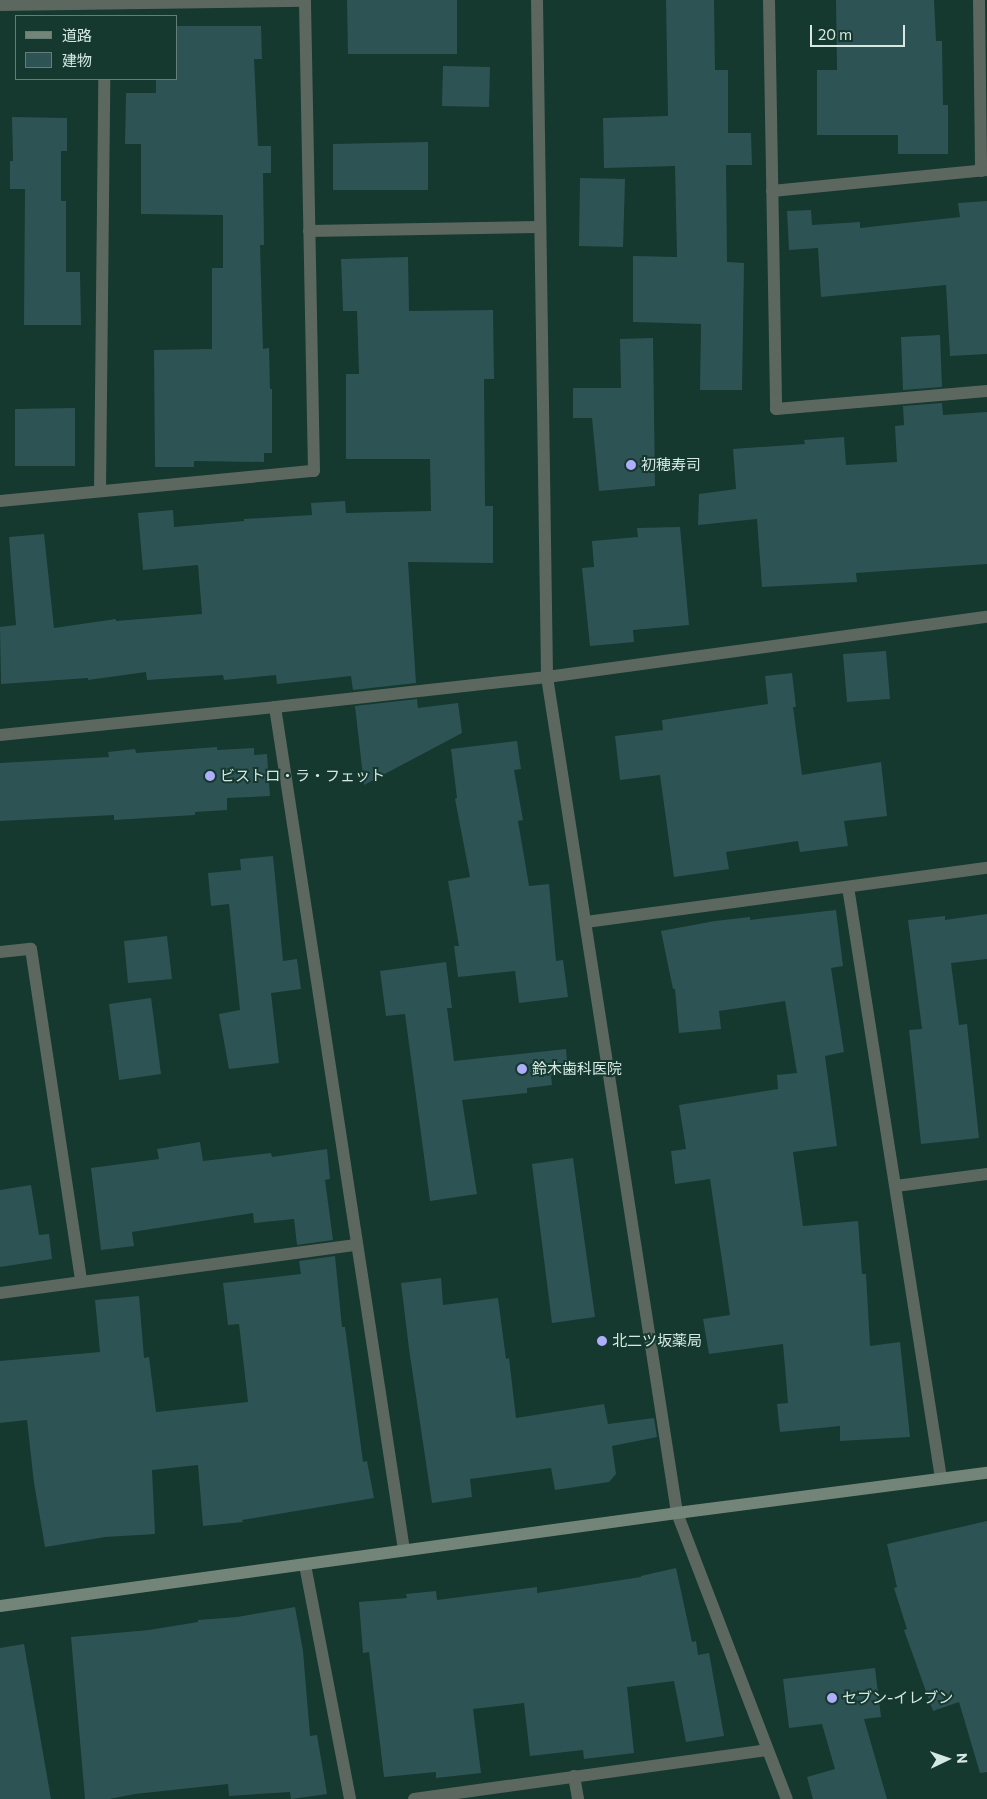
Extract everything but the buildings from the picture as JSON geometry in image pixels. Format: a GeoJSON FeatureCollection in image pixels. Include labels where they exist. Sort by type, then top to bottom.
{"type":"FeatureCollection","features":[{"type":"Feature","properties":{"kind":"street"},"geometry":{"type":"LineString","coordinates":[[537,0],[547,677],[677,1513],[787,1799]]}},
{"type":"Feature","properties":{"kind":"street"},"geometry":{"type":"LineString","coordinates":[[769,0],[776,409],[987,391]]}},
{"type":"Feature","properties":{"kind":"street"},"geometry":{"type":"LineString","coordinates":[[772,190],[984,170],[979,0]]}},
{"type":"Feature","properties":{"kind":"street"},"geometry":{"type":"LineString","coordinates":[[0,5],[105,10],[305,1],[314,471],[0,501]]}},
{"type":"Feature","properties":{"kind":"street"},"geometry":{"type":"LineString","coordinates":[[100,491],[104,80]]}},
{"type":"Feature","properties":{"kind":"street"},"geometry":{"type":"LineString","coordinates":[[309,231],[539,227]]}},
{"type":"Feature","properties":{"kind":"street"},"geometry":{"type":"LineString","coordinates":[[0,735],[547,677],[987,617]]}},
{"type":"Feature","properties":{"kind":"street"},"geometry":{"type":"LineString","coordinates":[[275,707],[404,1550]]}},
{"type":"Feature","properties":{"kind":"street"},"geometry":{"type":"LineString","coordinates":[[586,922],[987,868]]}},
{"type":"Feature","properties":{"kind":"street"},"geometry":{"type":"LineString","coordinates":[[848,887],[941,1478]]}},
{"type":"Feature","properties":{"kind":"street"},"geometry":{"type":"LineString","coordinates":[[0,952],[31,949],[81,1281]]}},
{"type":"Feature","properties":{"kind":"street"},"geometry":{"type":"LineString","coordinates":[[896,1186],[987,1174]]}},
{"type":"Feature","properties":{"kind":"street"},"geometry":{"type":"LineString","coordinates":[[0,1293],[356,1246]]}},
{"type":"Feature","properties":{"kind":"street"},"geometry":{"type":"LineString","coordinates":[[0,1606],[677,1513],[987,1473]]}},
{"type":"Feature","properties":{"kind":"street"},"geometry":{"type":"LineString","coordinates":[[305,1565],[350,1799]]}},
{"type":"Feature","properties":{"kind":"street"},"geometry":{"type":"LineString","coordinates":[[414,1799],[767,1750]]}},
{"type":"Feature","properties":{"kind":"street"},"geometry":{"type":"LineString","coordinates":[[574,1776],[578,1799]]}},
{"type":"Feature","properties":{"kind":"place","name":"初穂寿司"},"geometry":{"type":"Point","coordinates":[631,465]}},
{"type":"Feature","properties":{"kind":"place","name":"ビストロ・ラ・フェット"},"geometry":{"type":"Point","coordinates":[210,776]}},
{"type":"Feature","properties":{"kind":"place","name":"鈴木歯科医院"},"geometry":{"type":"Point","coordinates":[522,1069]}},
{"type":"Feature","properties":{"kind":"place","name":"北二ツ坂薬局"},"geometry":{"type":"Point","coordinates":[602,1341]}},
{"type":"Feature","properties":{"kind":"place","name":"セブン-イレブン"},"geometry":{"type":"Point","coordinates":[832,1698]}}]}
